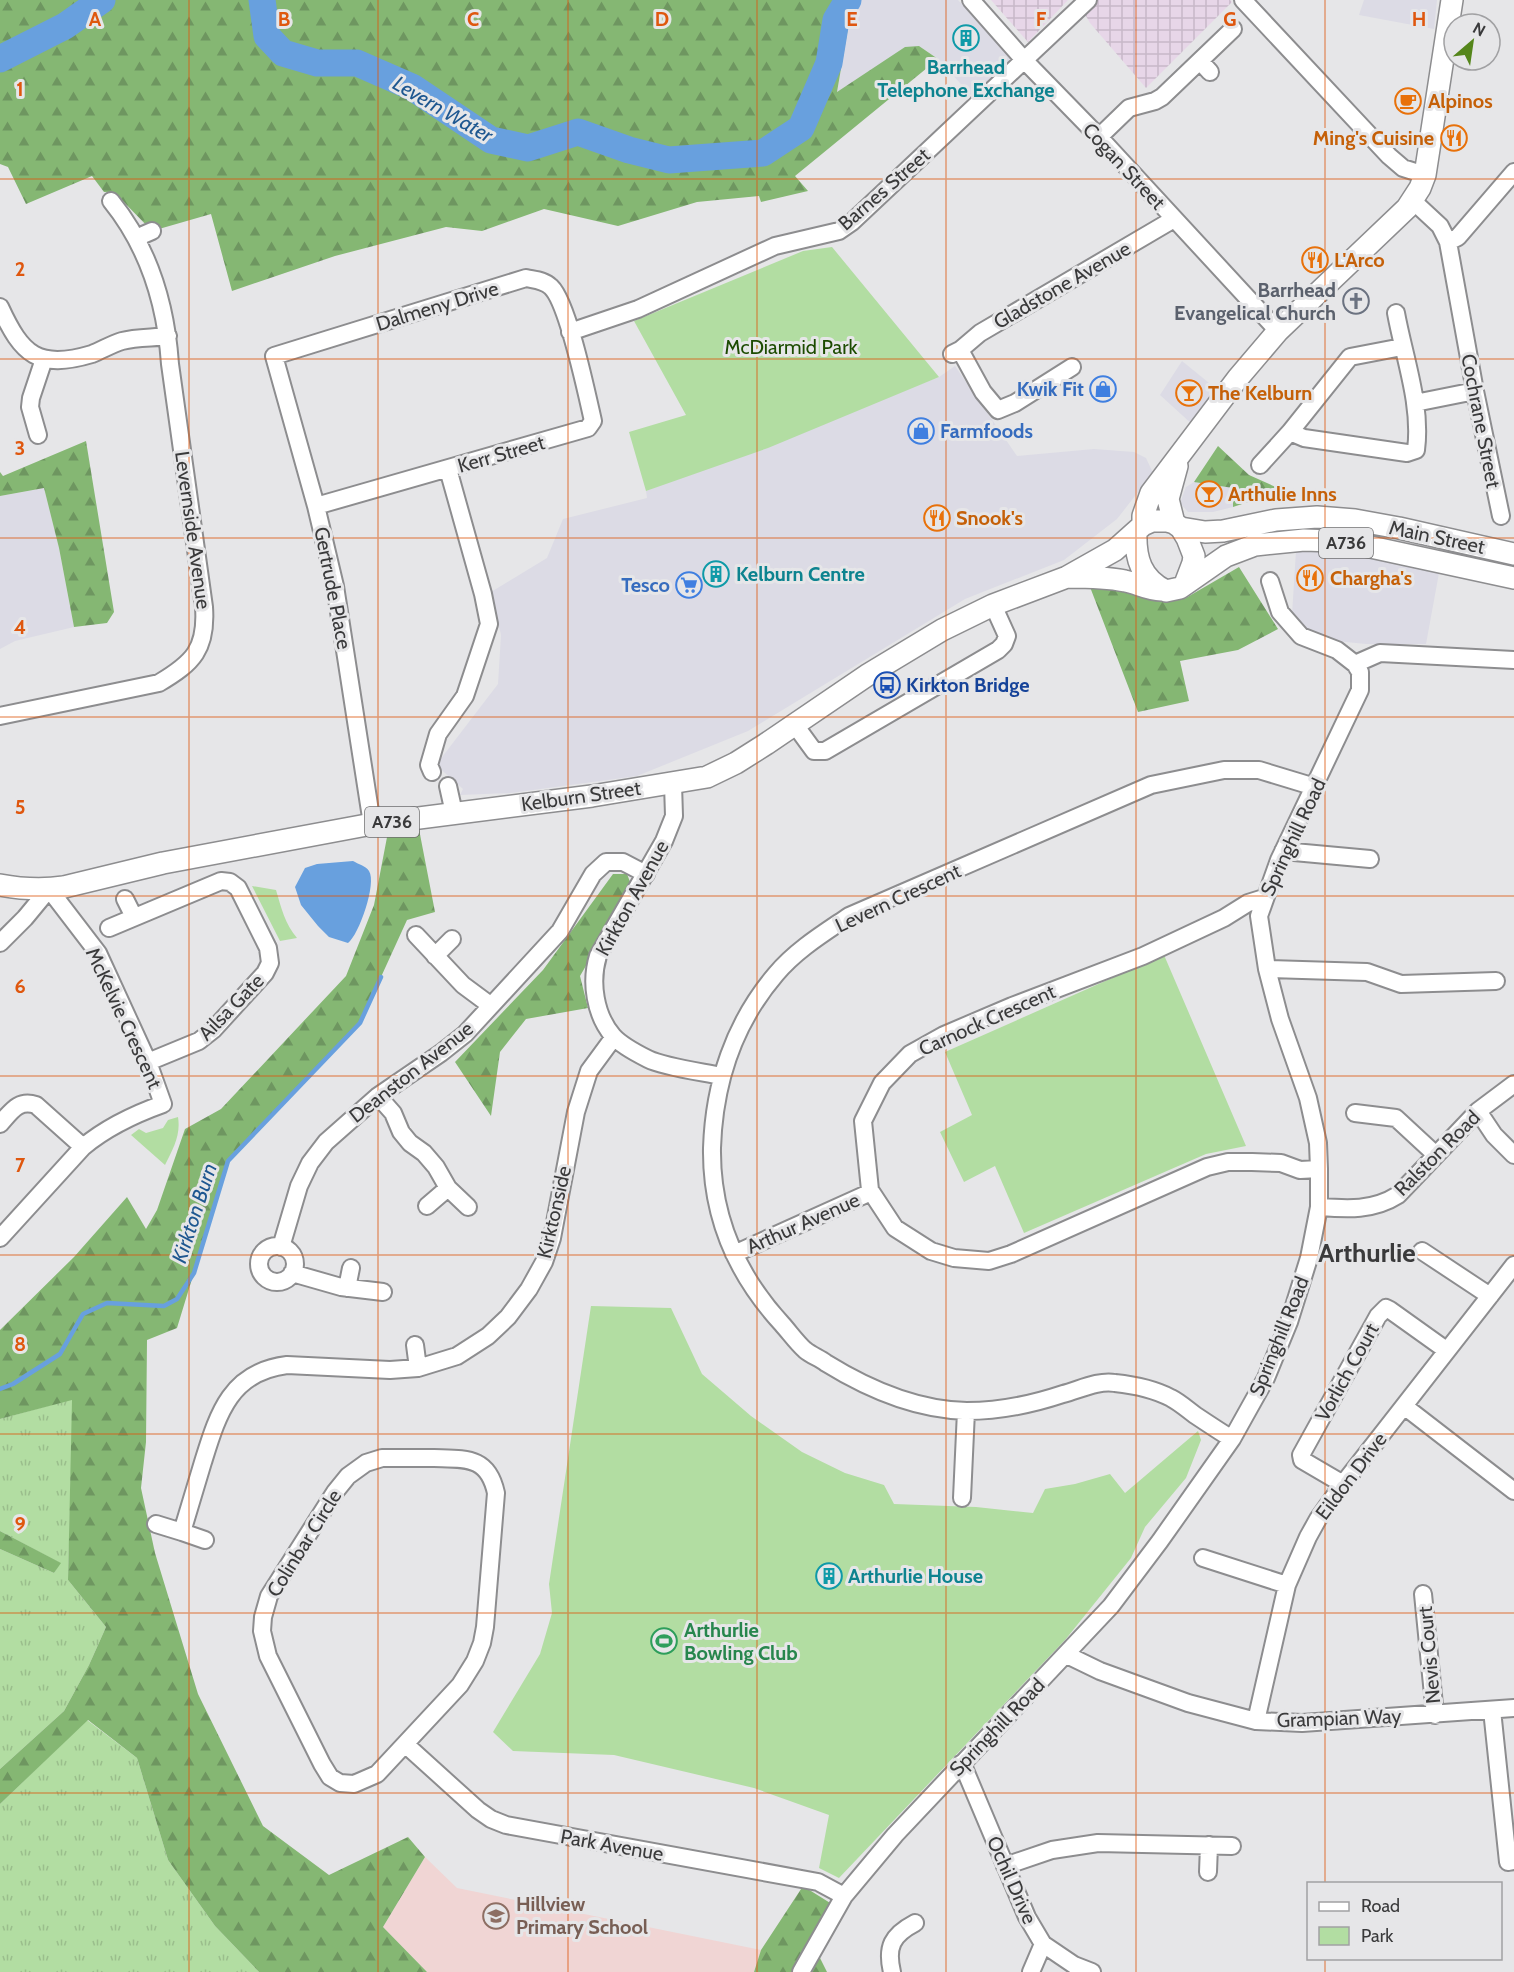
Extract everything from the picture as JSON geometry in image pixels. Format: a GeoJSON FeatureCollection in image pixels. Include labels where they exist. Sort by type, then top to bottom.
{"type":"FeatureCollection","features":[{"type":"Feature","properties":{"kind":"main road"},"geometry":{"type":"LineString","coordinates":[[1180,455],[1168,499],[1178,526],[1190,544],[1194,556],[1193,563],[1176,587],[1153,583],[1139,564],[1136,548],[1139,529],[1151,493],[1238,378],[1278,331],[1407,207],[1420,188],[1425,175],[1452,0]]}},
{"type":"Feature","properties":{"kind":"main road","name":"Main Street"},"geometry":{"type":"LineString","coordinates":[[1178,526],[1205,532],[1223,531],[1276,520],[1317,517],[1355,520],[1514,554]]}},
{"type":"Feature","properties":{"kind":"main road","name":"A736"},"geometry":{"type":"LineString","coordinates":[[1139,529],[1160,520],[1178,526]]}},
{"type":"Feature","properties":{"kind":"main road","name":"Kelburn Street"},"geometry":{"type":"LineString","coordinates":[[49,889],[163,862],[372,824],[673,784],[707,777],[736,763],[869,674],[942,630],[993,605],[1067,577],[1115,550],[1139,529]]}},
{"type":"Feature","properties":{"kind":"main road","name":"Main Street"},"geometry":{"type":"LineString","coordinates":[[1176,587],[1226,556],[1255,545],[1304,540],[1366,546],[1514,578]]}},
{"type":"Feature","properties":{"kind":"main road","name":"Kelburn Street"},"geometry":{"type":"LineString","coordinates":[[1067,577],[1128,581],[1153,590],[1176,587]]}},
{"type":"Feature","properties":{"kind":"main road","name":"A736"},"geometry":{"type":"LineString","coordinates":[[0,885],[13,888],[49,889]]}},
{"type":"Feature","properties":{"kind":"street","name":"Cogan Street"},"geometry":{"type":"LineString","coordinates":[[971,0],[1024,60],[1099,137],[1278,331]]}},
{"type":"Feature","properties":{"kind":"street","name":"Barnes Street"},"geometry":{"type":"LineString","coordinates":[[570,332],[638,309],[775,246],[838,231],[852,222],[1088,0]]}},
{"type":"Feature","properties":{"kind":"street"},"geometry":{"type":"LineString","coordinates":[[1243,0],[1389,156],[1403,168],[1425,175]]}},
{"type":"Feature","properties":{"kind":"street"},"geometry":{"type":"LineString","coordinates":[[1099,137],[1129,108],[1162,97],[1205,67],[1233,29]]}},
{"type":"Feature","properties":{"kind":"street"},"geometry":{"type":"LineString","coordinates":[[1412,200],[1440,226],[1448,242],[1458,237],[1514,172]]}},
{"type":"Feature","properties":{"kind":"street","name":"Levernside Avenue"},"geometry":{"type":"LineString","coordinates":[[0,716],[159,683],[177,672],[197,652],[206,628],[168,336],[144,234],[111,201]]}},
{"type":"Feature","properties":{"kind":"street","name":"Gladstone Avenue"},"geometry":{"type":"LineString","coordinates":[[1072,367],[1015,403],[998,410],[956,352],[980,333],[1174,219]]}},
{"type":"Feature","properties":{"kind":"street","name":"Cochrane Street"},"geometry":{"type":"LineString","coordinates":[[1448,242],[1462,325],[1501,516]]}},
{"type":"Feature","properties":{"kind":"street","name":"Dalmeny Drive"},"geometry":{"type":"LineString","coordinates":[[274,356],[525,278],[543,281],[553,288],[570,332]]}},
{"type":"Feature","properties":{"kind":"street"},"geometry":{"type":"LineString","coordinates":[[0,307],[12,334],[21,345],[44,359],[66,361],[95,353],[122,341],[168,336]]}},
{"type":"Feature","properties":{"kind":"street"},"geometry":{"type":"LineString","coordinates":[[1290,432],[1304,438],[1407,453],[1416,450],[1418,438],[1415,403],[1396,313]]}},
{"type":"Feature","properties":{"kind":"street","name":"Kerr Street"},"geometry":{"type":"LineString","coordinates":[[316,506],[588,428],[593,421],[570,332]]}},
{"type":"Feature","properties":{"kind":"street"},"geometry":{"type":"LineString","coordinates":[[1260,465],[1290,432],[1350,357],[1402,347]]}},
{"type":"Feature","properties":{"kind":"street","name":"Gertrude Place"},"geometry":{"type":"LineString","coordinates":[[274,356],[316,506],[335,586],[372,824]]}},
{"type":"Feature","properties":{"kind":"street"},"geometry":{"type":"LineString","coordinates":[[38,435],[30,407],[44,359]]}},
{"type":"Feature","properties":{"kind":"street"},"geometry":{"type":"LineString","coordinates":[[1415,403],[1475,391]]}},
{"type":"Feature","properties":{"kind":"street"},"geometry":{"type":"LineString","coordinates":[[432,772],[429,765],[438,734],[465,696],[489,624],[483,594],[448,469]]}},
{"type":"Feature","properties":{"kind":"street"},"geometry":{"type":"LineString","coordinates":[[1270,581],[1280,612],[1301,636],[1336,650],[1355,664],[1380,652],[1514,660]]}},
{"type":"Feature","properties":{"kind":"street"},"geometry":{"type":"LineString","coordinates":[[795,725],[814,751],[825,751],[998,650],[1004,644],[1007,636],[993,605]]}},
{"type":"Feature","properties":{"kind":"street","name":"Springhill Road"},"geometry":{"type":"LineString","coordinates":[[801,1972],[844,1896],[895,1835],[1111,1606],[1232,1439],[1266,1378],[1289,1322],[1309,1258],[1319,1207],[1319,1169],[1318,1143],[1308,1098],[1280,1019],[1267,969],[1259,916],[1283,851],[1360,690],[1360,672],[1355,664]]}},
{"type":"Feature","properties":{"kind":"street","name":"Levern Crescent"},"geometry":{"type":"LineString","coordinates":[[1232,1439],[1171,1398],[1148,1389],[1111,1382],[1078,1388],[1057,1396],[1002,1408],[966,1411],[926,1406],[885,1394],[845,1375],[805,1350],[750,1285],[734,1254],[720,1215],[712,1167],[713,1122],[721,1076],[744,1018],[777,972],[811,942],[849,916],[1151,785],[1224,770],[1259,770],[1315,788]]}},
{"type":"Feature","properties":{"kind":"street","name":"Kirkton Avenue"},"geometry":{"type":"LineString","coordinates":[[673,784],[674,816],[664,841],[598,957],[593,972],[594,993],[599,1009],[614,1037],[650,1060],[721,1076]]}},
{"type":"Feature","properties":{"kind":"street"},"geometry":{"type":"LineString","coordinates":[[448,786],[454,813]]}},
{"type":"Feature","properties":{"kind":"street"},"geometry":{"type":"LineString","coordinates":[[1283,851],[1370,859]]}},
{"type":"Feature","properties":{"kind":"street","name":"Deanston Avenue"},"geometry":{"type":"LineString","coordinates":[[281,1247],[299,1186],[310,1162],[326,1142],[378,1096],[457,1040],[560,931],[593,874],[606,862],[623,862],[646,874]]}},
{"type":"Feature","properties":{"kind":"street","name":"Ailsa Gate"},"geometry":{"type":"LineString","coordinates":[[109,928],[221,881],[230,882],[238,888],[270,956],[270,963],[265,973],[213,1030],[199,1041],[148,1062]]}},
{"type":"Feature","properties":{"kind":"street"},"geometry":{"type":"LineString","coordinates":[[0,943],[49,889]]}},
{"type":"Feature","properties":{"kind":"street","name":"McKelvie Crescent"},"geometry":{"type":"LineString","coordinates":[[0,1238],[83,1147],[99,1134],[117,1124],[163,1104],[148,1062],[98,952],[49,889]]}},
{"type":"Feature","properties":{"kind":"street","name":"Carnock Crescent"},"geometry":{"type":"LineString","coordinates":[[1264,898],[1248,903],[1224,918],[1143,956],[1012,1006],[944,1035],[910,1054],[882,1083],[863,1122],[866,1160],[872,1192],[895,1228],[931,1251],[954,1258],[989,1261],[1030,1247],[1207,1167],[1228,1162],[1252,1162],[1281,1163],[1300,1170],[1319,1169]]}},
{"type":"Feature","properties":{"kind":"street"},"geometry":{"type":"LineString","coordinates":[[125,899],[134,917]]}},
{"type":"Feature","properties":{"kind":"street"},"geometry":{"type":"LineString","coordinates":[[416,935],[463,985],[490,1005]]}},
{"type":"Feature","properties":{"kind":"street"},"geometry":{"type":"LineString","coordinates":[[435,956],[452,939]]}},
{"type":"Feature","properties":{"kind":"street"},"geometry":{"type":"LineString","coordinates":[[1267,969],[1367,972],[1401,984],[1496,981]]}},
{"type":"Feature","properties":{"kind":"street","name":"Kirktonside"},"geometry":{"type":"LineString","coordinates":[[182,1532],[216,1419],[227,1399],[255,1375],[271,1367],[287,1365],[390,1370],[418,1368],[457,1356],[489,1336],[508,1317],[529,1289],[544,1263],[552,1238],[576,1112],[589,1071],[614,1037]]}},
{"type":"Feature","properties":{"kind":"street","name":"Ralston Road"},"geometry":{"type":"LineString","coordinates":[[1319,1207],[1350,1209],[1378,1206],[1398,1195],[1478,1111],[1514,1084]]}},
{"type":"Feature","properties":{"kind":"street"},"geometry":{"type":"LineString","coordinates":[[378,1096],[393,1113],[400,1132],[436,1167],[448,1188],[468,1207]]}},
{"type":"Feature","properties":{"kind":"street"},"geometry":{"type":"LineString","coordinates":[[0,1124],[14,1107],[29,1103],[36,1105],[83,1147]]}},
{"type":"Feature","properties":{"kind":"street"},"geometry":{"type":"LineString","coordinates":[[1478,1111],[1494,1135],[1514,1155]]}},
{"type":"Feature","properties":{"kind":"street"},"geometry":{"type":"LineString","coordinates":[[1355,1113],[1396,1118],[1436,1155]]}},
{"type":"Feature","properties":{"kind":"street"},"geometry":{"type":"LineString","coordinates":[[427,1206],[448,1188]]}},
{"type":"Feature","properties":{"kind":"street","name":"Arthur Avenue"},"geometry":{"type":"LineString","coordinates":[[734,1254],[872,1192]]}},
{"type":"Feature","properties":{"kind":"street"},"geometry":{"type":"LineString","coordinates":[[281,1247],[290,1252],[293,1257],[292,1273],[283,1281],[266,1279],[259,1268],[260,1256],[269,1248],[281,1247]]}},
{"type":"Feature","properties":{"kind":"street"},"geometry":{"type":"LineString","coordinates":[[1422,1251],[1490,1296]]}},
{"type":"Feature","properties":{"kind":"street","name":"Eildon Drive"},"geometry":{"type":"LineString","coordinates":[[1256,1721],[1287,1585],[1318,1519],[1342,1484],[1514,1265]]}},
{"type":"Feature","properties":{"kind":"street"},"geometry":{"type":"LineString","coordinates":[[346,1288],[351,1268]]}},
{"type":"Feature","properties":{"kind":"street"},"geometry":{"type":"LineString","coordinates":[[292,1273],[346,1288],[383,1292]]}},
{"type":"Feature","properties":{"kind":"street","name":"Vorlich Court"},"geometry":{"type":"LineString","coordinates":[[1342,1484],[1302,1460],[1301,1455],[1378,1316],[1386,1308],[1446,1350]]}},
{"type":"Feature","properties":{"kind":"street"},"geometry":{"type":"LineString","coordinates":[[415,1345],[418,1368]]}},
{"type":"Feature","properties":{"kind":"street"},"geometry":{"type":"LineString","coordinates":[[1404,1406],[1514,1491]]}},
{"type":"Feature","properties":{"kind":"street"},"geometry":{"type":"LineString","coordinates":[[962,1498],[966,1411]]}},
{"type":"Feature","properties":{"kind":"street","name":"Colinbar Circle"},"geometry":{"type":"LineString","coordinates":[[382,1458],[468,1459],[482,1466],[489,1473],[496,1493],[482,1642],[475,1661],[460,1685],[405,1744],[377,1774],[366,1780],[354,1784],[340,1783],[330,1777],[268,1656],[262,1631],[263,1617],[269,1596],[335,1492],[348,1476],[366,1463],[382,1458]]}},
{"type":"Feature","properties":{"kind":"street"},"geometry":{"type":"LineString","coordinates":[[156,1524],[205,1540]]}},
{"type":"Feature","properties":{"kind":"street"},"geometry":{"type":"LineString","coordinates":[[1203,1558],[1287,1585]]}},
{"type":"Feature","properties":{"kind":"street","name":"Nevis Court"},"geometry":{"type":"LineString","coordinates":[[1423,1594],[1435,1715]]}},
{"type":"Feature","properties":{"kind":"street","name":"Grampian Way"},"geometry":{"type":"LineString","coordinates":[[1067,1655],[1100,1671],[1188,1703],[1256,1721],[1302,1723],[1514,1708]]}},
{"type":"Feature","properties":{"kind":"street"},"geometry":{"type":"LineString","coordinates":[[1492,1710],[1508,1862],[1514,1861]]}},
{"type":"Feature","properties":{"kind":"street","name":"Park Avenue"},"geometry":{"type":"LineString","coordinates":[[405,1744],[478,1810],[506,1825],[818,1882],[844,1896]]}},
{"type":"Feature","properties":{"kind":"street","name":"Ochil Drive"},"geometry":{"type":"LineString","coordinates":[[962,1763],[1027,1917],[1043,1944],[1074,1965],[1092,1972]]}},
{"type":"Feature","properties":{"kind":"street"},"geometry":{"type":"LineString","coordinates":[[1005,1866],[1052,1850],[1098,1843],[1232,1846]]}},
{"type":"Feature","properties":{"kind":"street"},"geometry":{"type":"LineString","coordinates":[[1208,1872],[1209,1845]]}},
{"type":"Feature","properties":{"kind":"street"},"geometry":{"type":"LineString","coordinates":[[892,1972],[889,1961],[891,1945],[899,1931],[915,1923]]}},
{"type":"Feature","properties":{"kind":"street"},"geometry":{"type":"LineString","coordinates":[[1031,1972],[1043,1944]]}},
{"type":"Feature","properties":{"kind":"shaded area"},"geometry":{"type":"Polygon","coordinates":[[[857,0],[958,0],[1012,57],[1009,63],[971,95],[938,59],[919,46],[837,92],[852,5],[857,0]]]}},
{"type":"Feature","properties":{"kind":"shaded area"},"geometry":{"type":"Polygon","coordinates":[[[991,0],[1068,0],[1028,42],[991,0]]]}},
{"type":"Feature","properties":{"kind":"shaded area"},"geometry":{"type":"Polygon","coordinates":[[[1077,0],[1230,0],[1232,2],[1146,88],[1090,23],[1077,0]]]}},
{"type":"Feature","properties":{"kind":"shaded area"},"geometry":{"type":"Polygon","coordinates":[[[1364,0],[1437,0],[1434,29],[1359,15],[1364,0]]]}},
{"type":"Feature","properties":{"kind":"shaded area"},"geometry":{"type":"Polygon","coordinates":[[[1182,361],[1214,387],[1216,394],[1194,426],[1160,395],[1182,361]]]}},
{"type":"Feature","properties":{"kind":"shaded area"},"geometry":{"type":"Polygon","coordinates":[[[955,366],[1017,456],[1094,449],[1134,452],[1146,458],[1153,473],[1117,519],[1064,560],[965,599],[748,731],[637,776],[511,793],[460,795],[463,789],[436,765],[498,684],[501,635],[491,592],[547,558],[563,519],[647,498],[646,491],[939,377],[955,366]]]}},
{"type":"Feature","properties":{"kind":"shaded area"},"geometry":{"type":"Polygon","coordinates":[[[1194,482],[1234,488],[1233,507],[1213,512],[1188,512],[1180,503],[1186,487],[1194,482]]]}},
{"type":"Feature","properties":{"kind":"shaded area"},"geometry":{"type":"Polygon","coordinates":[[[44,488],[59,548],[74,627],[15,641],[0,649],[0,496],[44,488]]]}},
{"type":"Feature","properties":{"kind":"shaded area"},"geometry":{"type":"Polygon","coordinates":[[[1320,548],[1439,573],[1426,644],[1366,644],[1326,640],[1308,630],[1292,615],[1296,551],[1320,548]]]}},
{"type":"Feature","properties":{"kind":"shaded area","name":"Hillview Primary School"},"geometry":{"type":"Polygon","coordinates":[[[425,1857],[457,1888],[761,1950],[754,1972],[427,1972],[383,1927],[425,1857]]]}},
{"type":"Feature","properties":{"kind":"green space"},"geometry":{"type":"Polygon","coordinates":[[[0,0],[857,0],[852,5],[837,92],[905,47],[919,46],[938,59],[795,176],[808,191],[761,202],[759,196],[697,202],[618,226],[544,209],[482,231],[446,227],[335,256],[232,291],[211,214],[152,231],[114,192],[104,192],[92,176],[26,204],[8,167],[0,164],[0,0]]]}},
{"type":"Feature","properties":{"kind":"green space","name":"McDiarmid Park"},"geometry":{"type":"Polygon","coordinates":[[[832,247],[939,377],[768,448],[646,491],[629,432],[686,415],[634,321],[803,251],[832,247]]]}},
{"type":"Feature","properties":{"kind":"green space"},"geometry":{"type":"Polygon","coordinates":[[[86,441],[114,612],[107,623],[74,627],[59,548],[44,488],[0,496],[0,472],[3,476],[86,441]]]}},
{"type":"Feature","properties":{"kind":"green space"},"geometry":{"type":"Polygon","coordinates":[[[1218,446],[1249,475],[1296,496],[1266,496],[1233,507],[1233,488],[1194,482],[1218,446]]]}},
{"type":"Feature","properties":{"kind":"green space"},"geometry":{"type":"Polygon","coordinates":[[[1239,567],[1278,629],[1238,650],[1180,661],[1189,701],[1138,712],[1090,587],[1184,599],[1239,567]]]}},
{"type":"Feature","properties":{"kind":"green space"},"geometry":{"type":"Polygon","coordinates":[[[418,824],[435,912],[407,920],[360,1023],[228,1161],[177,1328],[147,1340],[146,1442],[141,1488],[155,1553],[198,1694],[263,1826],[329,1875],[408,1837],[425,1857],[383,1927],[427,1972],[259,1972],[215,1926],[168,1860],[137,1758],[88,1720],[0,1804],[0,1769],[64,1711],[106,1627],[68,1580],[72,1400],[0,1419],[0,1330],[74,1257],[127,1197],[146,1229],[157,1210],[185,1129],[221,1109],[346,976],[374,905],[388,832],[418,824]]]}},
{"type":"Feature","properties":{"kind":"green space"},"geometry":{"type":"Polygon","coordinates":[[[613,874],[627,874],[632,887],[580,976],[588,1008],[526,1019],[500,1052],[491,1116],[455,1062],[543,970],[613,874]]]}},
{"type":"Feature","properties":{"kind":"green space"},"geometry":{"type":"Polygon","coordinates":[[[252,886],[276,890],[286,921],[297,938],[280,941],[252,886]]]}},
{"type":"Feature","properties":{"kind":"green space"},"geometry":{"type":"Polygon","coordinates":[[[1164,955],[1246,1146],[1206,1154],[1024,1233],[995,1166],[964,1182],[940,1132],[972,1115],[945,1052],[1164,955]]]}},
{"type":"Feature","properties":{"kind":"green space"},"geometry":{"type":"Polygon","coordinates":[[[178,1117],[177,1136],[165,1165],[131,1135],[139,1129],[146,1133],[163,1128],[168,1120],[178,1117]]]}},
{"type":"Feature","properties":{"kind":"green space"},"geometry":{"type":"Polygon","coordinates":[[[591,1306],[671,1308],[702,1374],[751,1416],[802,1452],[845,1473],[884,1485],[894,1504],[976,1507],[1033,1513],[1045,1489],[1075,1484],[1110,1474],[1125,1493],[1198,1431],[1201,1440],[1186,1478],[1145,1527],[1131,1558],[1065,1640],[839,1878],[819,1868],[829,1815],[754,1788],[614,1755],[513,1751],[493,1732],[540,1654],[552,1613],[549,1584],[591,1306]]]}},
{"type":"Feature","properties":{"kind":"green space"},"geometry":{"type":"Polygon","coordinates":[[[73,1399],[68,1580],[106,1627],[64,1711],[0,1769],[0,1549],[54,1573],[60,1563],[0,1531],[0,1419],[73,1399]]]}},
{"type":"Feature","properties":{"kind":"green space"},"geometry":{"type":"Polygon","coordinates":[[[0,1531],[61,1563],[54,1573],[0,1549],[0,1531]]]}},
{"type":"Feature","properties":{"kind":"green space"},"geometry":{"type":"Polygon","coordinates":[[[87,1720],[137,1758],[168,1860],[215,1926],[259,1972],[0,1972],[0,1804],[87,1720]]]}},
{"type":"Feature","properties":{"kind":"green space"},"geometry":{"type":"Polygon","coordinates":[[[803,1886],[843,1911],[819,1956],[827,1972],[754,1972],[761,1950],[803,1886]]]}},
{"type":"Feature","properties":{"kind":"water"},"geometry":{"type":"Polygon","coordinates":[[[353,861],[369,871],[371,886],[362,920],[348,943],[329,937],[318,926],[301,905],[295,887],[305,868],[317,864],[353,861]]]}},
{"type":"Feature","properties":{"kind":"waterway","name":"Levern Water"},"geometry":{"type":"LineString","coordinates":[[0,59],[65,26],[102,0]]}},
{"type":"Feature","properties":{"kind":"waterway","name":"Levern Water"},"geometry":{"type":"LineString","coordinates":[[262,0],[267,36],[283,53],[317,63],[357,63],[412,87],[491,140],[528,148],[578,132],[629,150],[669,160],[763,153],[801,128],[829,63],[836,20],[848,0]]}},
{"type":"Feature","properties":{"kind":"waterway","name":"Kirkton Burn"},"geometry":{"type":"LineString","coordinates":[[0,1389],[13,1384],[60,1354],[83,1314],[107,1303],[164,1306],[177,1299],[194,1273],[228,1161],[360,1023],[381,977]]}},
{"type":"Feature","properties":{"kind":"place","name":"Barrhead Telephone Exchange"},"geometry":{"type":"Point","coordinates":[966,38]}},
{"type":"Feature","properties":{"kind":"place","name":"Alpinos"},"geometry":{"type":"Point","coordinates":[1408,101]}},
{"type":"Feature","properties":{"kind":"place","name":"Ming's Cuisine"},"geometry":{"type":"Point","coordinates":[1454,138]}},
{"type":"Feature","properties":{"kind":"place","name":"L'Arco"},"geometry":{"type":"Point","coordinates":[1315,260]}},
{"type":"Feature","properties":{"kind":"place","name":"Barrhead Evangelical Church"},"geometry":{"type":"Point","coordinates":[1356,301]}},
{"type":"Feature","properties":{"kind":"place","name":"Kwik Fit"},"geometry":{"type":"Point","coordinates":[1103,389]}},
{"type":"Feature","properties":{"kind":"place","name":"The Kelburn"},"geometry":{"type":"Point","coordinates":[1189,393]}},
{"type":"Feature","properties":{"kind":"place","name":"Farmfoods"},"geometry":{"type":"Point","coordinates":[921,431]}},
{"type":"Feature","properties":{"kind":"place","name":"Arthulie Inns"},"geometry":{"type":"Point","coordinates":[1209,494]}},
{"type":"Feature","properties":{"kind":"place","name":"Snook's"},"geometry":{"type":"Point","coordinates":[937,518]}},
{"type":"Feature","properties":{"kind":"place","name":"Kelburn Centre"},"geometry":{"type":"Point","coordinates":[716,574]}},
{"type":"Feature","properties":{"kind":"place","name":"Chargha's"},"geometry":{"type":"Point","coordinates":[1310,578]}},
{"type":"Feature","properties":{"kind":"place","name":"Tesco"},"geometry":{"type":"Point","coordinates":[689,585]}},
{"type":"Feature","properties":{"kind":"place","name":"Kirkton Bridge"},"geometry":{"type":"Point","coordinates":[887,685]}},
{"type":"Feature","properties":{"kind":"place","name":"Arthurlie House"},"geometry":{"type":"Point","coordinates":[829,1576]}},
{"type":"Feature","properties":{"kind":"place","name":"Arthurlie Bowling Club"},"geometry":{"type":"Point","coordinates":[664,1641]}},
{"type":"Feature","properties":{"kind":"place","name":"Hillview Primary School"},"geometry":{"type":"Point","coordinates":[496,1916]}},
{"type":"Feature","properties":{"kind":"district","name":"Arthurlie"},"geometry":{"type":"Point","coordinates":[1367,1253]}}]}
